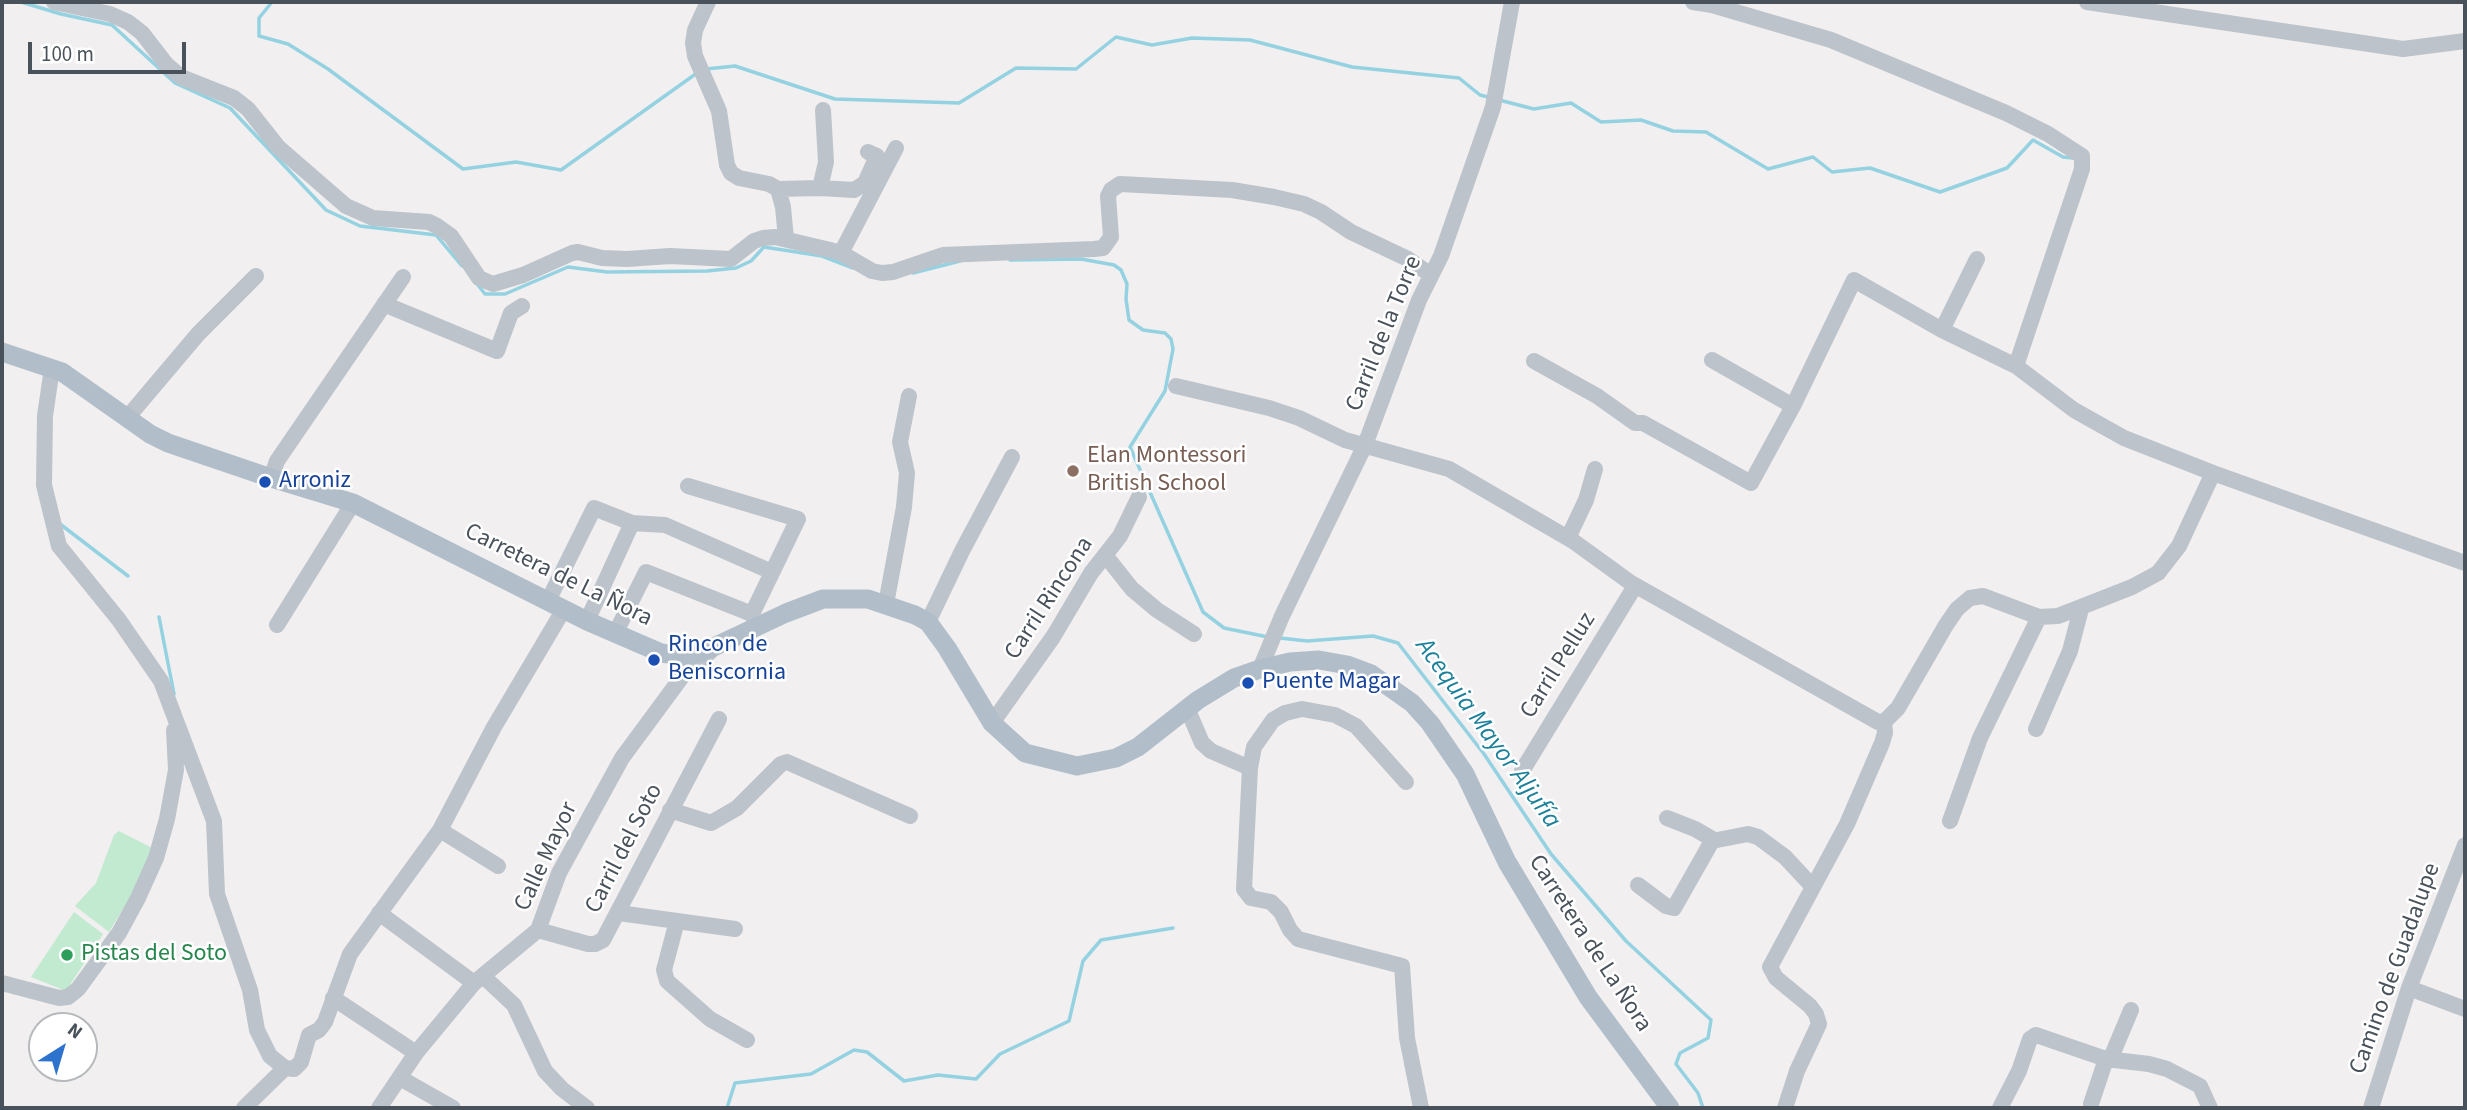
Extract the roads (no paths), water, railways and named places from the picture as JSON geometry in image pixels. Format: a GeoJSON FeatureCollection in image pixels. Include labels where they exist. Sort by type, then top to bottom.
{"type":"FeatureCollection","features":[{"type":"Feature","properties":{"kind":"main road","name":"Carretera de La Ñora"},"geometry":{"type":"LineString","coordinates":[[2,352],[71,377],[127,418],[168,443],[353,502],[587,621],[662,653],[692,655],[721,645],[754,621],[823,600],[867,599],[886,604],[928,622],[947,648],[992,723],[1025,753],[1077,766],[1116,758],[1138,747],[1187,708],[1234,678],[1260,669],[1290,662],[1319,660],[1347,665],[1371,674],[1412,703],[1430,723],[1465,774],[1507,862],[1588,998],[1670,1108]]}},
{"type":"Feature","properties":{"kind":"street"},"geometry":{"type":"LineString","coordinates":[[54,2],[110,14],[128,22],[142,33],[166,64],[181,78],[234,98],[248,108],[278,147],[346,206],[373,219],[429,222],[438,226],[452,236],[471,268],[485,283],[505,282],[578,252],[602,258],[670,256],[732,259],[754,241],[763,238],[786,239],[841,253],[872,271],[882,273],[893,272],[943,255],[1103,248],[1111,237],[1108,196],[1111,190],[1120,184],[1232,190],[1304,204],[1360,237],[1408,259],[1431,275]]}},
{"type":"Feature","properties":{"kind":"street"},"geometry":{"type":"LineString","coordinates":[[708,2],[695,30],[693,43],[695,55],[719,111],[727,165],[732,173],[739,178],[769,184],[778,189],[854,190],[865,183],[877,156],[869,152]]}},
{"type":"Feature","properties":{"kind":"street","name":"Carril de la Torre"},"geometry":{"type":"LineString","coordinates":[[1260,669],[1282,616],[1366,445],[1431,275],[1441,256],[1493,107],[1512,2]]}},
{"type":"Feature","properties":{"kind":"street"},"geometry":{"type":"LineString","coordinates":[[1693,2],[1724,8],[1831,40],[2006,113],[2048,134],[2082,156],[2082,169],[2016,366]]}},
{"type":"Feature","properties":{"kind":"street"},"geometry":{"type":"LineString","coordinates":[[2087,2],[2403,49],[2465,41]]}},
{"type":"Feature","properties":{"kind":"street"},"geometry":{"type":"LineString","coordinates":[[820,188],[825,162],[823,110]]}},
{"type":"Feature","properties":{"kind":"street"},"geometry":{"type":"LineString","coordinates":[[841,253],[896,148]]}},
{"type":"Feature","properties":{"kind":"street"},"geometry":{"type":"LineString","coordinates":[[778,189],[786,239]]}},
{"type":"Feature","properties":{"kind":"street"},"geometry":{"type":"LineString","coordinates":[[1942,330],[1977,259]]}},
{"type":"Feature","properties":{"kind":"street"},"geometry":{"type":"LineString","coordinates":[[127,418],[198,334],[256,276]]}},
{"type":"Feature","properties":{"kind":"street"},"geometry":{"type":"LineString","coordinates":[[271,478],[277,461],[404,277]]}},
{"type":"Feature","properties":{"kind":"street"},"geometry":{"type":"LineString","coordinates":[[1534,360],[1597,396],[1635,423],[1643,423],[1752,483],[1793,407],[1854,280],[1942,330],[2016,366],[2047,391],[2107,430],[2213,473],[2465,563]]}},
{"type":"Feature","properties":{"kind":"street"},"geometry":{"type":"LineString","coordinates":[[384,304],[497,351],[511,313],[522,306]]}},
{"type":"Feature","properties":{"kind":"street"},"geometry":{"type":"LineString","coordinates":[[1712,360],[1793,407]]}},
{"type":"Feature","properties":{"kind":"street"},"geometry":{"type":"LineString","coordinates":[[52,368],[45,416],[44,485],[59,546],[119,620],[161,681],[214,821],[214,873],[217,894],[250,990],[257,1030],[270,1056],[285,1068]]}},
{"type":"Feature","properties":{"kind":"street"},"geometry":{"type":"LineString","coordinates":[[1176,386],[1269,408],[1299,418],[1345,440],[1448,469],[1569,538],[1635,586],[1871,720],[1884,722]]}},
{"type":"Feature","properties":{"kind":"street"},"geometry":{"type":"LineString","coordinates":[[886,604],[904,507],[907,473],[900,442],[909,396]]}},
{"type":"Feature","properties":{"kind":"street"},"geometry":{"type":"LineString","coordinates":[[928,622],[1012,457]]}},
{"type":"Feature","properties":{"kind":"street"},"geometry":{"type":"LineString","coordinates":[[1569,538],[1586,500],[1595,469]]}},
{"type":"Feature","properties":{"kind":"street"},"geometry":{"type":"LineString","coordinates":[[1884,722],[1898,708],[1957,609],[1970,598],[1983,596],[2039,617],[2058,616],[2146,580],[2166,565],[2191,524],[2213,473]]}},
{"type":"Feature","properties":{"kind":"street"},"geometry":{"type":"LineString","coordinates":[[615,634],[646,572],[754,621],[772,572],[798,519],[688,486]]}},
{"type":"Feature","properties":{"kind":"street","name":"Carril Rincona"},"geometry":{"type":"LineString","coordinates":[[992,723],[1031,670],[1091,573],[1120,536],[1139,497]]}},
{"type":"Feature","properties":{"kind":"street"},"geometry":{"type":"LineString","coordinates":[[277,625],[353,502]]}},
{"type":"Feature","properties":{"kind":"street"},"geometry":{"type":"LineString","coordinates":[[244,1108],[285,1068],[298,1067],[309,1035],[322,1026],[350,954],[440,830],[457,802],[556,605],[593,508],[632,523],[665,525],[772,572]]}},
{"type":"Feature","properties":{"kind":"street"},"geometry":{"type":"LineString","coordinates":[[587,621],[632,523]]}},
{"type":"Feature","properties":{"kind":"street"},"geometry":{"type":"LineString","coordinates":[[1105,555],[1132,589],[1157,610],[1194,634]]}},
{"type":"Feature","properties":{"kind":"street","name":"Carril Pelluz"},"geometry":{"type":"LineString","coordinates":[[1522,771],[1635,586]]}},
{"type":"Feature","properties":{"kind":"street"},"geometry":{"type":"LineString","coordinates":[[2036,729],[2070,651],[2081,608]]}},
{"type":"Feature","properties":{"kind":"street"},"geometry":{"type":"LineString","coordinates":[[1950,821],[1980,738],[2039,617]]}},
{"type":"Feature","properties":{"kind":"street","name":"Calle Mayor"},"geometry":{"type":"LineString","coordinates":[[379,1108],[416,1053],[478,980],[538,930],[559,873],[622,758],[684,674],[721,645]]}},
{"type":"Feature","properties":{"kind":"street"},"geometry":{"type":"LineString","coordinates":[[662,653],[681,664],[684,674]]}},
{"type":"Feature","properties":{"kind":"street"},"geometry":{"type":"LineString","coordinates":[[1187,708],[1202,743],[1210,751],[1250,768]]}},
{"type":"Feature","properties":{"kind":"street"},"geometry":{"type":"LineString","coordinates":[[1406,782],[1356,726],[1335,715],[1302,709],[1285,713],[1273,720],[1254,747],[1250,768],[1244,889],[1251,898],[1271,902],[1281,912],[1298,939],[1402,966],[1407,1038],[1421,1108]]}},
{"type":"Feature","properties":{"kind":"street"},"geometry":{"type":"LineString","coordinates":[[2,983],[59,998],[68,997],[78,989],[119,933],[156,858],[167,819],[176,770],[174,715]]}},
{"type":"Feature","properties":{"kind":"street","name":"Carril del Soto"},"geometry":{"type":"LineString","coordinates":[[538,930],[595,944],[607,934],[719,719]]}},
{"type":"Feature","properties":{"kind":"street"},"geometry":{"type":"LineString","coordinates":[[1784,1108],[1818,1024],[1816,1014],[1810,1006],[1776,978],[1770,967],[1847,824],[1882,743],[1884,722]]}},
{"type":"Feature","properties":{"kind":"street"},"geometry":{"type":"LineString","coordinates":[[670,810],[711,823],[737,808],[781,764],[787,762],[910,816]]}},
{"type":"Feature","properties":{"kind":"street"},"geometry":{"type":"LineString","coordinates":[[1667,818],[1714,840]]}},
{"type":"Feature","properties":{"kind":"street"},"geometry":{"type":"LineString","coordinates":[[440,830],[498,866]]}},
{"type":"Feature","properties":{"kind":"street"},"geometry":{"type":"LineString","coordinates":[[1637,885],[1666,906],[1674,908],[1709,844],[1714,840],[1748,834],[1758,837],[1785,857],[1813,887]]}},
{"type":"Feature","properties":{"kind":"street","name":"Camino de Guadalupe"},"geometry":{"type":"LineString","coordinates":[[2371,1108],[2409,988],[2465,845]]}},
{"type":"Feature","properties":{"kind":"street"},"geometry":{"type":"LineString","coordinates":[[379,913],[514,1005],[545,1071],[562,1089],[587,1108]]}},
{"type":"Feature","properties":{"kind":"street"},"geometry":{"type":"LineString","coordinates":[[619,913],[735,929]]}},
{"type":"Feature","properties":{"kind":"street"},"geometry":{"type":"LineString","coordinates":[[677,921],[664,970],[667,981],[710,1019],[747,1040]]}},
{"type":"Feature","properties":{"kind":"street"},"geometry":{"type":"LineString","coordinates":[[2409,988],[2465,1009]]}},
{"type":"Feature","properties":{"kind":"street"},"geometry":{"type":"LineString","coordinates":[[333,998],[416,1053]]}},
{"type":"Feature","properties":{"kind":"street"},"geometry":{"type":"LineString","coordinates":[[2091,1104],[2131,1010]]}},
{"type":"Feature","properties":{"kind":"street"},"geometry":{"type":"LineString","coordinates":[[2000,1108],[2019,1071],[2030,1039],[2034,1036],[2108,1060],[2149,1063],[2185,1077],[2200,1086],[2210,1108]]}},
{"type":"Feature","properties":{"kind":"street"},"geometry":{"type":"LineString","coordinates":[[400,1078],[453,1108]]}},
{"type":"Feature","properties":{"kind":"waterway","name":"Acequia Mayor Aljufía"},"geometry":{"type":"LineString","coordinates":[[21,2],[112,25],[175,83],[230,108],[326,210],[360,226],[436,235],[462,266]]}},
{"type":"Feature","properties":{"kind":"waterway"},"geometry":{"type":"LineString","coordinates":[[272,2],[259,18],[259,36],[288,44],[328,69],[463,169],[516,162],[561,170],[697,73]]}},
{"type":"Feature","properties":{"kind":"waterway"},"geometry":{"type":"LineString","coordinates":[[706,69],[735,66],[835,99],[959,103],[1016,68],[1076,69],[1116,37],[1152,45],[1192,38],[1250,40],[1352,67],[1459,78],[1480,95],[1488,97]]}},
{"type":"Feature","properties":{"kind":"waterway"},"geometry":{"type":"LineString","coordinates":[[1499,100],[1534,109],[1571,103],[1601,122],[1641,120],[1673,131],[1706,132],[1768,169],[1813,157],[1832,172],[1870,168],[1940,192],[2007,168],[2033,140],[2063,157],[2073,158]]}},
{"type":"Feature","properties":{"kind":"waterway","name":"Acequia Mayor Aljufía"},"geometry":{"type":"LineString","coordinates":[[478,285],[485,294],[505,294],[568,267],[607,272],[736,268],[751,261],[764,247],[822,256],[853,268]]}},
{"type":"Feature","properties":{"kind":"waterway","name":"Acequia Mayor Aljufía"},"geometry":{"type":"LineString","coordinates":[[1010,260],[1081,259],[1114,265],[1121,270],[1127,284],[1129,320],[1143,330],[1165,333],[1171,339],[1173,349],[1165,391],[1130,447],[1203,612],[1224,628],[1268,637]]}},
{"type":"Feature","properties":{"kind":"waterway","name":"Acequia Mayor Aljufía"},"geometry":{"type":"LineString","coordinates":[[913,273],[960,261]]}},
{"type":"Feature","properties":{"kind":"waterway"},"geometry":{"type":"LineString","coordinates":[[60,524],[128,576]]}},
{"type":"Feature","properties":{"kind":"waterway"},"geometry":{"type":"LineString","coordinates":[[159,617],[174,694]]}},
{"type":"Feature","properties":{"kind":"waterway","name":"Acequia Mayor Aljufía"},"geometry":{"type":"LineString","coordinates":[[1280,638],[1307,641],[1373,636],[1398,643],[1484,754],[1551,854],[1626,941],[1711,1020],[1708,1038],[1680,1053],[1676,1064],[1698,1093],[1703,1108]]}},
{"type":"Feature","properties":{"kind":"waterway"},"geometry":{"type":"LineString","coordinates":[[727,1108],[735,1083],[811,1074],[854,1050],[867,1052],[904,1081],[938,1075],[976,1079],[1000,1054],[1069,1021],[1083,961],[1101,940],[1173,928]]}},
{"type":"Feature","properties":{"kind":"place","name":"Elan Montessori British School"},"geometry":{"type":"Point","coordinates":[1073,471]}},
{"type":"Feature","properties":{"kind":"place","name":"Arroniz"},"geometry":{"type":"Point","coordinates":[265,482]}},
{"type":"Feature","properties":{"kind":"place","name":"Rincon de Beniscornia"},"geometry":{"type":"Point","coordinates":[654,660]}},
{"type":"Feature","properties":{"kind":"place","name":"Puente Magar"},"geometry":{"type":"Point","coordinates":[1248,683]}},
{"type":"Feature","properties":{"kind":"place","name":"Pistas del Soto"},"geometry":{"type":"Point","coordinates":[67,955]}}]}
